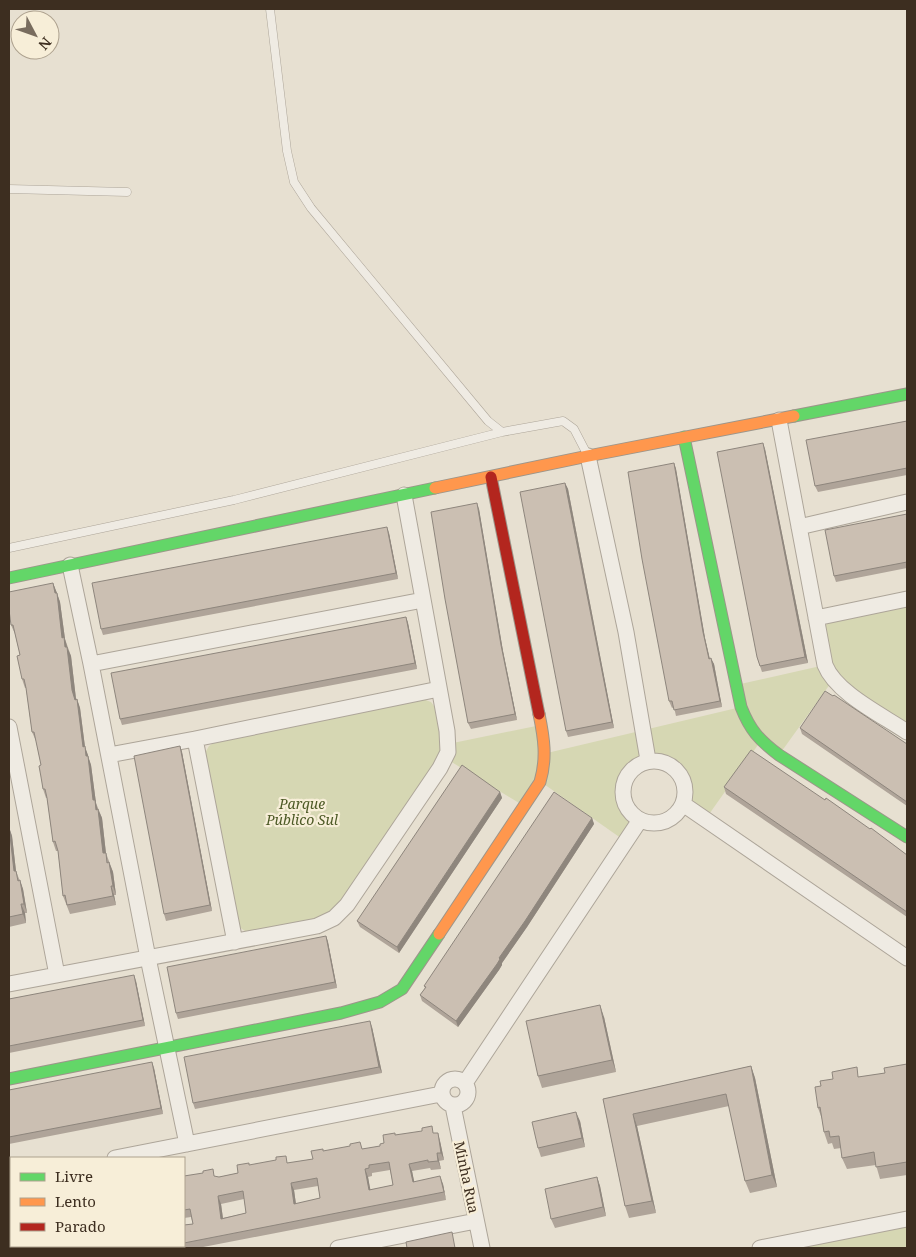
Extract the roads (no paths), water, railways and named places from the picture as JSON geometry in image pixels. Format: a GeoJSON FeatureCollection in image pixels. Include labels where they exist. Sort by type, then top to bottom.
{"type":"FeatureCollection","features":[{"type":"Feature","properties":{"kind":"street"},"geometry":{"type":"LineString","coordinates":[[9,578],[588,456],[907,394]]}},
{"type":"Feature","properties":{"kind":"street"},"geometry":{"type":"LineString","coordinates":[[778,420],[825,665],[833,680],[845,691],[907,732]]}},
{"type":"Feature","properties":{"kind":"street"},"geometry":{"type":"LineString","coordinates":[[684,437],[741,707],[749,729],[760,741],[779,755],[907,837]]}},
{"type":"Feature","properties":{"kind":"street"},"geometry":{"type":"LineString","coordinates":[[588,456],[626,632],[648,760]]}},
{"type":"Feature","properties":{"kind":"street"},"geometry":{"type":"LineString","coordinates":[[9,1079],[341,1013],[379,1004],[391,998],[402,989],[540,782],[544,771],[546,753],[491,476]]}},
{"type":"Feature","properties":{"kind":"street"},"geometry":{"type":"LineString","coordinates":[[9,984],[317,926],[334,918],[347,905],[445,758],[448,744],[404,495]]}},
{"type":"Feature","properties":{"kind":"street"},"geometry":{"type":"LineString","coordinates":[[799,528],[907,502]]}},
{"type":"Feature","properties":{"kind":"street"},"geometry":{"type":"LineString","coordinates":[[70,565],[166,1048],[187,1144]]}},
{"type":"Feature","properties":{"kind":"street"},"geometry":{"type":"LineString","coordinates":[[816,618],[907,599]]}},
{"type":"Feature","properties":{"kind":"street"},"geometry":{"type":"LineString","coordinates":[[91,664],[423,600]]}},
{"type":"Feature","properties":{"kind":"street"},"geometry":{"type":"LineString","coordinates":[[109,755],[439,689]]}},
{"type":"Feature","properties":{"kind":"street"},"geometry":{"type":"LineString","coordinates":[[9,727],[57,975]]}},
{"type":"Feature","properties":{"kind":"street"},"geometry":{"type":"LineString","coordinates":[[195,739],[235,942]]}},
{"type":"Feature","properties":{"kind":"street"},"geometry":{"type":"LineString","coordinates":[[648,760],[658,760],[667,763],[681,775],[685,784],[683,804],[677,813],[661,823],[649,823],[640,820],[626,806],[623,786],[626,777],[632,769],[648,760]]}},
{"type":"Feature","properties":{"kind":"street"},"geometry":{"type":"LineString","coordinates":[[683,804],[907,958]]}},
{"type":"Feature","properties":{"kind":"street"},"geometry":{"type":"LineString","coordinates":[[465,1083],[640,820]]}},
{"type":"Feature","properties":{"kind":"street"},"geometry":{"type":"LineString","coordinates":[[457,1079],[465,1083],[468,1090],[467,1099],[461,1104],[452,1106],[445,1102],[441,1094],[443,1086],[449,1080],[457,1079]]}},
{"type":"Feature","properties":{"kind":"street"},"geometry":{"type":"LineString","coordinates":[[120,1157],[441,1094]]}},
{"type":"Feature","properties":{"kind":"street","name":"Minha Rua"},"geometry":{"type":"LineString","coordinates":[[452,1106],[482,1248]]}},
{"type":"Feature","properties":{"kind":"street"},"geometry":{"type":"LineString","coordinates":[[760,1248],[907,1219]]}},
{"type":"Feature","properties":{"kind":"street"},"geometry":{"type":"LineString","coordinates":[[338,1248],[381,1244],[476,1221]]}},
{"type":"Feature","properties":{"kind":"lane"},"geometry":{"type":"LineString","coordinates":[[270,9],[287,152],[294,182],[311,208],[488,421],[502,432]]}},
{"type":"Feature","properties":{"kind":"lane"},"geometry":{"type":"LineString","coordinates":[[9,189],[127,192]]}},
{"type":"Feature","properties":{"kind":"lane"},"geometry":{"type":"LineString","coordinates":[[9,548],[234,500],[502,432],[563,421],[574,429],[588,456]]}},
{"type":"Feature","properties":{"kind":"park label","name":"Parque Público Sul"},"geometry":{"type":"Point","coordinates":[302,812]}}]}
